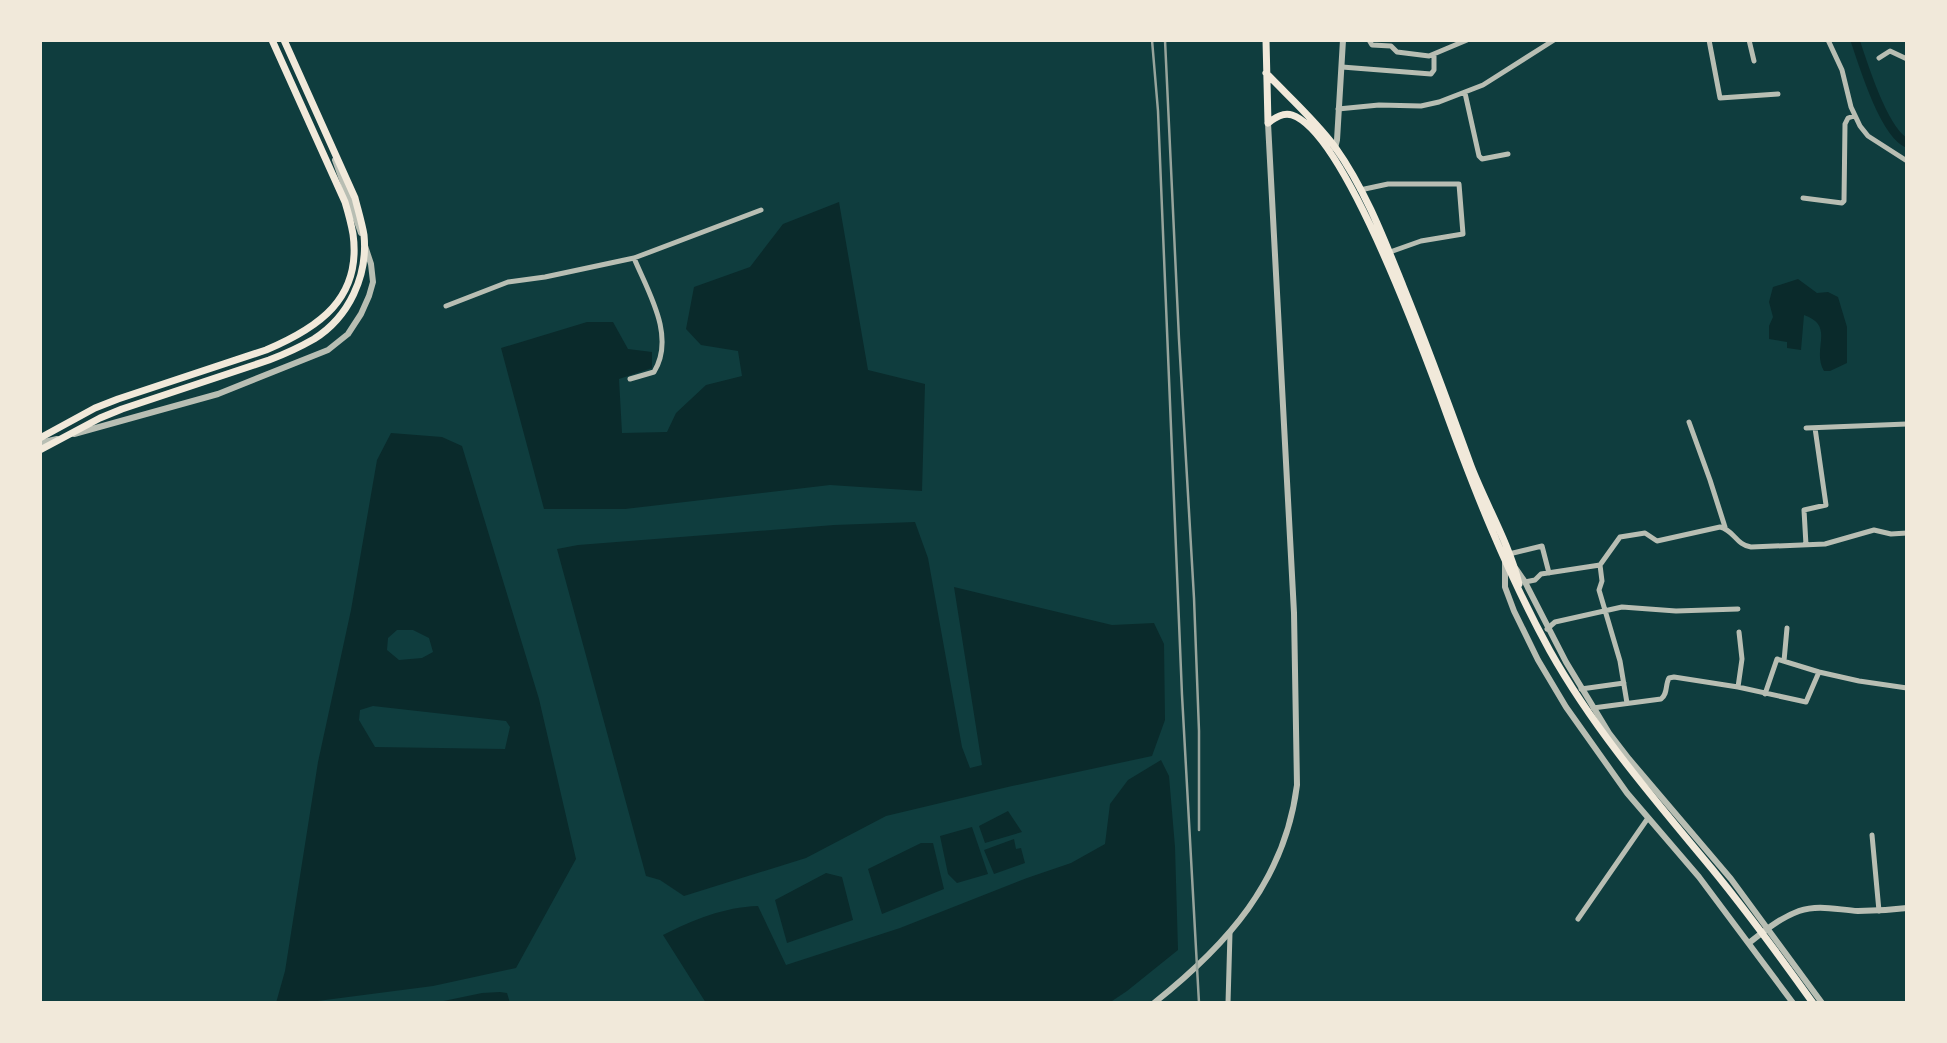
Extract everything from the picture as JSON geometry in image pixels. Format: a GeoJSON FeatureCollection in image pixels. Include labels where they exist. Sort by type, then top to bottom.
{"type":"FeatureCollection","features":[{"type":"Feature","properties":{"kind":"main road"},"geometry":{"type":"LineString","coordinates":[[40,438],[95,408],[284,342],[316,324],[330,311],[341,295],[352,266],[354,246],[345,202],[272,40]]}},
{"type":"Feature","properties":{"kind":"main road"},"geometry":{"type":"LineString","coordinates":[[40,450],[122,409],[289,352],[323,333],[351,300],[363,268],[365,245],[362,222],[355,198],[283,40]]}},
{"type":"Feature","properties":{"kind":"main road"},"geometry":{"type":"LineString","coordinates":[[1266,40],[1268,123],[1281,115],[1291,114],[1305,122],[1326,146],[1356,194],[1388,264],[1471,482],[1505,562],[1551,652],[1602,732],[1730,891],[1813,1003]]}},
{"type":"Feature","properties":{"kind":"main road"},"geometry":{"type":"LineString","coordinates":[[1266,73],[1309,116],[1335,148],[1360,190],[1390,252],[1427,344],[1475,477],[1515,567],[1522,597]]}},
{"type":"Feature","properties":{"kind":"street"},"geometry":{"type":"LineString","coordinates":[[40,443],[183,405],[328,350],[348,334],[361,314],[373,282],[371,264],[334,157],[283,40]]}},
{"type":"Feature","properties":{"kind":"street"},"geometry":{"type":"LineString","coordinates":[[1326,146],[1335,148],[1343,40]]}},
{"type":"Feature","properties":{"kind":"street"},"geometry":{"type":"LineString","coordinates":[[1369,40],[1372,46],[1391,46],[1397,52],[1425,56],[1434,55],[1467,40]]}},
{"type":"Feature","properties":{"kind":"street"},"geometry":{"type":"LineString","coordinates":[[1338,109],[1379,105],[1428,105],[1483,85],[1554,40]]}},
{"type":"Feature","properties":{"kind":"street"},"geometry":{"type":"LineString","coordinates":[[1709,40],[1720,98],[1778,94]]}},
{"type":"Feature","properties":{"kind":"street"},"geometry":{"type":"LineString","coordinates":[[1749,40],[1754,61]]}},
{"type":"Feature","properties":{"kind":"street"},"geometry":{"type":"LineString","coordinates":[[1828,40],[1842,70],[1854,116],[1868,136],[1907,160]]}},
{"type":"Feature","properties":{"kind":"street"},"geometry":{"type":"LineString","coordinates":[[1879,58],[1890,51],[1907,59]]}},
{"type":"Feature","properties":{"kind":"street"},"geometry":{"type":"LineString","coordinates":[[1342,67],[1431,74],[1434,70],[1434,55]]}},
{"type":"Feature","properties":{"kind":"street"},"geometry":{"type":"LineString","coordinates":[[1465,93],[1479,156],[1482,159],[1508,154]]}},
{"type":"Feature","properties":{"kind":"street"},"geometry":{"type":"LineString","coordinates":[[1803,198],[1842,203],[1844,201],[1845,124],[1848,118],[1854,116]]}},
{"type":"Feature","properties":{"kind":"street"},"geometry":{"type":"LineString","coordinates":[[1154,1003],[1196,968],[1242,918],[1275,865],[1294,811],[1297,785],[1294,613],[1268,123]]}},
{"type":"Feature","properties":{"kind":"street"},"geometry":{"type":"LineString","coordinates":[[1360,190],[1388,184],[1459,184],[1463,234],[1422,241],[1390,252]]}},
{"type":"Feature","properties":{"kind":"street"},"geometry":{"type":"LineString","coordinates":[[446,306],[508,282],[634,258],[761,210]]}},
{"type":"Feature","properties":{"kind":"street"},"geometry":{"type":"LineString","coordinates":[[630,379],[654,372],[659,361],[663,333],[634,258]]}},
{"type":"Feature","properties":{"kind":"street"},"geometry":{"type":"LineString","coordinates":[[1689,422],[1725,527],[1742,545],[1831,543],[1870,530],[1891,534],[1907,533]]}},
{"type":"Feature","properties":{"kind":"street"},"geometry":{"type":"LineString","coordinates":[[1806,428],[1907,424]]}},
{"type":"Feature","properties":{"kind":"street"},"geometry":{"type":"LineString","coordinates":[[1806,545],[1804,510],[1826,505],[1815,428]]}},
{"type":"Feature","properties":{"kind":"street"},"geometry":{"type":"LineString","coordinates":[[1627,702],[1620,661],[1599,590],[1602,584],[1600,565],[1617,540],[1624,535],[1645,533],[1657,541],[1704,529],[1725,527]]}},
{"type":"Feature","properties":{"kind":"street"},"geometry":{"type":"LineString","coordinates":[[1509,554],[1542,546],[1549,573]]}},
{"type":"Feature","properties":{"kind":"street"},"geometry":{"type":"LineString","coordinates":[[1505,562],[1505,587],[1526,638],[1547,677],[1591,745],[1627,793],[1699,877],[1793,1003]]}},
{"type":"Feature","properties":{"kind":"street"},"geometry":{"type":"LineString","coordinates":[[1525,582],[1535,580],[1540,575],[1600,565]]}},
{"type":"Feature","properties":{"kind":"street"},"geometry":{"type":"LineString","coordinates":[[1515,567],[1593,708],[1629,759],[1723,870],[1822,1003]]}},
{"type":"Feature","properties":{"kind":"street"},"geometry":{"type":"LineString","coordinates":[[1548,629],[1555,622],[1629,607],[1675,611],[1738,609]]}},
{"type":"Feature","properties":{"kind":"street"},"geometry":{"type":"LineString","coordinates":[[1784,661],[1787,628]]}},
{"type":"Feature","properties":{"kind":"street"},"geometry":{"type":"LineString","coordinates":[[1738,687],[1742,659],[1739,632]]}},
{"type":"Feature","properties":{"kind":"street"},"geometry":{"type":"LineString","coordinates":[[1765,694],[1777,659],[1819,672],[1907,688]]}},
{"type":"Feature","properties":{"kind":"street"},"geometry":{"type":"LineString","coordinates":[[1593,708],[1661,699],[1667,680],[1671,677],[1738,687],[1806,702],[1819,672]]}},
{"type":"Feature","properties":{"kind":"street"},"geometry":{"type":"LineString","coordinates":[[1581,689],[1624,683]]}},
{"type":"Feature","properties":{"kind":"street"},"geometry":{"type":"LineString","coordinates":[[1578,919],[1648,818]]}},
{"type":"Feature","properties":{"kind":"street"},"geometry":{"type":"LineString","coordinates":[[1872,835],[1878,911]]}},
{"type":"Feature","properties":{"kind":"street"},"geometry":{"type":"LineString","coordinates":[[1749,943],[1798,911],[1810,908],[1855,911],[1907,908]]}},
{"type":"Feature","properties":{"kind":"street"},"geometry":{"type":"LineString","coordinates":[[1228,1003],[1230,933]]}},
{"type":"Feature","properties":{"kind":"water"},"geometry":{"type":"Polygon","coordinates":[[[839,202],[868,370],[925,384],[922,491],[830,485],[625,509],[544,509],[501,348],[587,322],[613,322],[628,349],[652,352],[652,368],[619,379],[622,433],[667,432],[676,413],[706,385],[742,376],[738,351],[701,345],[686,329],[694,287],[750,267],[783,224],[839,202]]]}},
{"type":"Feature","properties":{"kind":"water"},"geometry":{"type":"Polygon","coordinates":[[[1798,279],[1817,293],[1828,292],[1838,297],[1847,327],[1847,363],[1830,371],[1824,371],[1821,363],[1821,332],[1814,320],[1804,315],[1801,350],[1787,348],[1787,342],[1769,339],[1769,326],[1773,317],[1769,302],[1773,287],[1798,279]]]}},
{"type":"Feature","properties":{"kind":"water"},"geometry":{"type":"Polygon","coordinates":[[[391,433],[442,437],[462,446],[539,699],[576,859],[516,968],[433,986],[302,1003],[276,1003],[285,971],[318,762],[351,610],[377,460],[391,433]],[[397,630],[388,638],[387,650],[399,660],[422,658],[433,652],[429,638],[413,630],[397,630]],[[373,706],[360,710],[359,720],[375,747],[505,749],[510,727],[506,721],[373,706]]]}},
{"type":"Feature","properties":{"kind":"water"},"geometry":{"type":"Polygon","coordinates":[[[915,522],[928,558],[962,747],[970,768],[982,765],[954,587],[1112,625],[1154,623],[1164,644],[1165,720],[1152,756],[886,816],[806,858],[684,896],[660,880],[646,876],[557,549],[578,545],[834,525],[915,522]]]}},
{"type":"Feature","properties":{"kind":"water"},"geometry":{"type":"Polygon","coordinates":[[[1161,760],[1169,776],[1175,847],[1178,950],[1109,1003],[706,1003],[663,935],[709,915],[758,906],[786,965],[900,928],[1071,863],[1105,844],[1110,804],[1128,780],[1161,760]]]}},
{"type":"Feature","properties":{"kind":"water"},"geometry":{"type":"Polygon","coordinates":[[[1008,811],[1022,832],[985,843],[979,826],[1008,811]]]}},
{"type":"Feature","properties":{"kind":"water"},"geometry":{"type":"Polygon","coordinates":[[[972,827],[988,874],[957,883],[948,874],[940,836],[972,827]]]}},
{"type":"Feature","properties":{"kind":"water"},"geometry":{"type":"Polygon","coordinates":[[[1014,839],[1016,849],[1021,848],[1025,863],[994,874],[984,850],[1014,839]]]}},
{"type":"Feature","properties":{"kind":"water"},"geometry":{"type":"Polygon","coordinates":[[[921,843],[933,843],[944,889],[882,914],[868,869],[921,843]]]}},
{"type":"Feature","properties":{"kind":"water"},"geometry":{"type":"Polygon","coordinates":[[[826,873],[842,877],[853,920],[787,943],[775,900],[826,873]]]}},
{"type":"Feature","properties":{"kind":"water"},"geometry":{"type":"Polygon","coordinates":[[[482,993],[507,993],[510,1003],[434,1003],[482,993]]]}},
{"type":"Feature","properties":{"kind":"waterway"},"geometry":{"type":"LineString","coordinates":[[1855,40],[1869,80],[1890,126],[1898,137],[1907,143]]}},
{"type":"Feature","properties":{"kind":"railway"},"geometry":{"type":"LineString","coordinates":[[1152,40],[1158,111],[1182,695],[1199,1003]]}},
{"type":"Feature","properties":{"kind":"railway"},"geometry":{"type":"LineString","coordinates":[[1165,40],[1194,598],[1199,731],[1199,830]]}}]}
